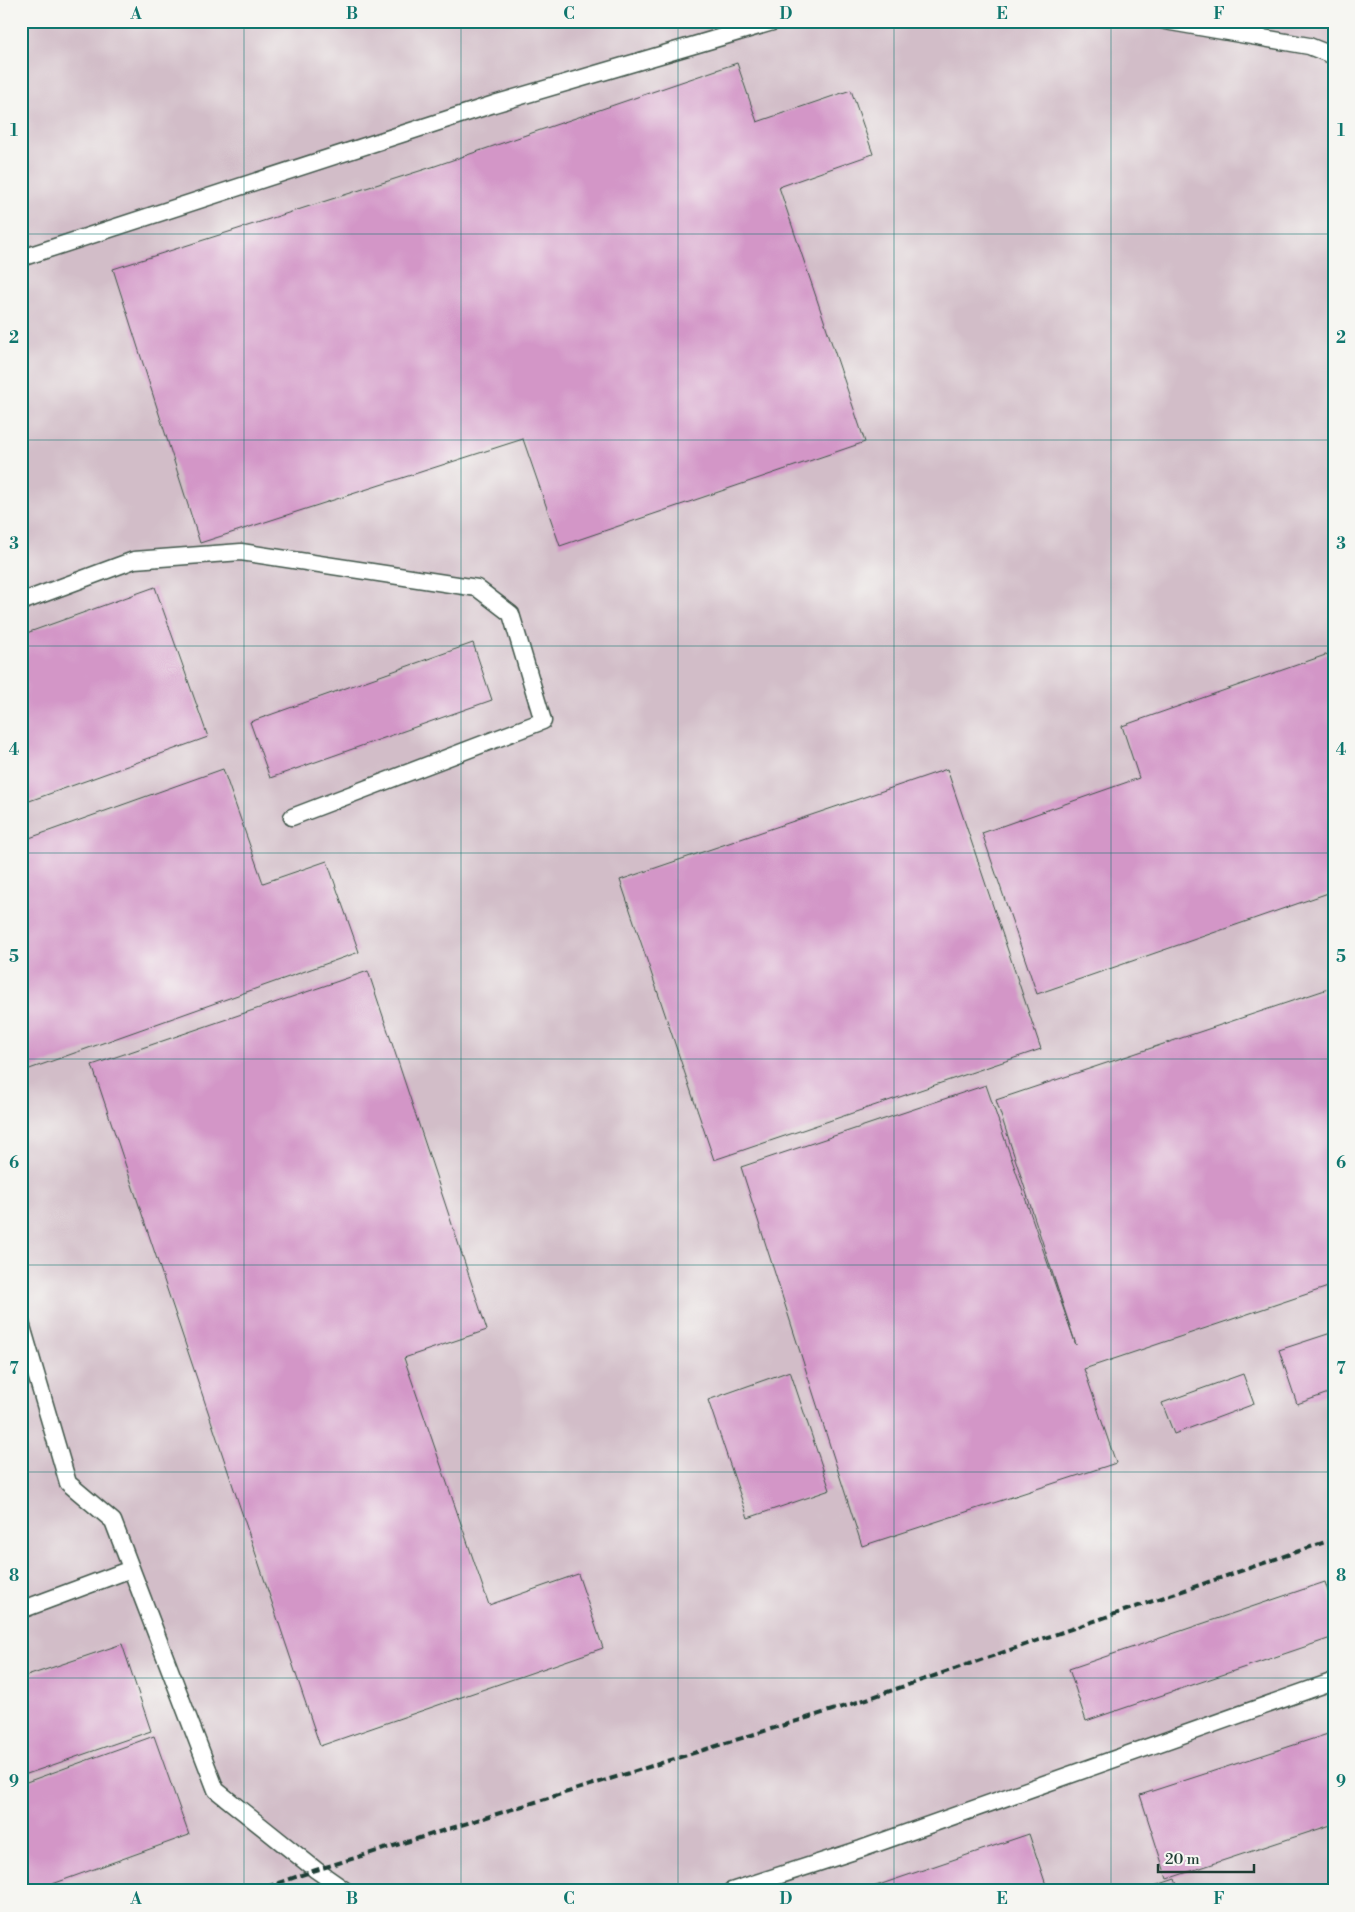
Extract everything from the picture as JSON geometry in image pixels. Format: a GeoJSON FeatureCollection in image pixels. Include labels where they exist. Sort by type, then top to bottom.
{"type":"FeatureCollection","features":[{"type":"Feature","properties":{"kind":"lane"},"geometry":{"type":"LineString","coordinates":[[21,258],[494,104],[776,21]]}},
{"type":"Feature","properties":{"kind":"lane"},"geometry":{"type":"LineString","coordinates":[[1165,21],[1308,46],[1334,56]]}},
{"type":"Feature","properties":{"kind":"lane"},"geometry":{"type":"LineString","coordinates":[[21,602],[134,560],[241,552],[477,588],[511,614],[543,721],[292,817]]}},
{"type":"Feature","properties":{"kind":"lane"},"geometry":{"type":"LineString","coordinates":[[21,1323],[68,1484],[114,1521],[216,1790],[346,1891]]}},
{"type":"Feature","properties":{"kind":"lane"},"geometry":{"type":"LineString","coordinates":[[21,1610],[131,1569]]}},
{"type":"Feature","properties":{"kind":"lane"},"geometry":{"type":"LineString","coordinates":[[731,1891],[870,1846],[1334,1681]]}},
{"type":"Feature","properties":{"kind":"shaded area"},"geometry":{"type":"Polygon","coordinates":[[[21,21],[1334,21],[1334,1891],[21,1891],[21,21]]]}},
{"type":"Feature","properties":{"kind":"building"},"geometry":{"type":"Polygon","coordinates":[[[737,63],[757,122],[851,90],[873,154],[779,187],[865,442],[560,546],[523,439],[200,543],[113,269],[432,167],[737,63]]]}},
{"type":"Feature","properties":{"kind":"building"},"geometry":{"type":"Polygon","coordinates":[[[155,587],[208,737],[21,804],[21,635],[155,587]]]}},
{"type":"Feature","properties":{"kind":"building"},"geometry":{"type":"Polygon","coordinates":[[[473,643],[492,700],[270,778],[250,722],[473,643]]]}},
{"type":"Feature","properties":{"kind":"building"},"geometry":{"type":"Polygon","coordinates":[[[1334,652],[1334,891],[1037,994],[982,833],[1139,778],[1122,726],[1334,652]]]}},
{"type":"Feature","properties":{"kind":"building"},"geometry":{"type":"Polygon","coordinates":[[[223,769],[263,883],[327,861],[359,952],[21,1072],[21,841],[223,769]]]}},
{"type":"Feature","properties":{"kind":"building"},"geometry":{"type":"Polygon","coordinates":[[[947,769],[1041,1049],[714,1160],[620,880],[947,769]]]}},
{"type":"Feature","properties":{"kind":"building"},"geometry":{"type":"Polygon","coordinates":[[[368,971],[487,1330],[404,1358],[489,1605],[578,1574],[603,1648],[320,1746],[92,1065],[368,971]]]}},
{"type":"Feature","properties":{"kind":"building"},"geometry":{"type":"Polygon","coordinates":[[[1334,987],[1334,1285],[1084,1369],[1116,1463],[862,1546],[741,1167],[986,1085],[1076,1345],[996,1100],[1334,987]]]}},
{"type":"Feature","properties":{"kind":"building"},"geometry":{"type":"Polygon","coordinates":[[[1334,1332],[1334,1391],[1297,1404],[1279,1350],[1334,1332]]]}},
{"type":"Feature","properties":{"kind":"building"},"geometry":{"type":"Polygon","coordinates":[[[790,1371],[830,1490],[748,1518],[708,1400],[790,1371]]]}},
{"type":"Feature","properties":{"kind":"building"},"geometry":{"type":"Polygon","coordinates":[[[1243,1374],[1254,1404],[1174,1434],[1162,1403],[1243,1374]]]}},
{"type":"Feature","properties":{"kind":"building"},"geometry":{"type":"Polygon","coordinates":[[[1325,1582],[1334,1610],[1334,1637],[1086,1721],[1069,1669],[1325,1582]]]}},
{"type":"Feature","properties":{"kind":"building"},"geometry":{"type":"Polygon","coordinates":[[[122,1644],[151,1731],[21,1776],[21,1678],[122,1644]]]}},
{"type":"Feature","properties":{"kind":"building"},"geometry":{"type":"Polygon","coordinates":[[[1334,1732],[1334,1824],[1167,1879],[1140,1795],[1334,1732]]]}},
{"type":"Feature","properties":{"kind":"building"},"geometry":{"type":"Polygon","coordinates":[[[154,1736],[189,1835],[33,1891],[21,1891],[21,1784],[154,1736]]]}},
{"type":"Feature","properties":{"kind":"building"},"geometry":{"type":"Polygon","coordinates":[[[1029,1834],[1048,1891],[864,1891],[864,1890],[1029,1834]]]}},
{"type":"Feature","properties":{"kind":"building"},"geometry":{"type":"Polygon","coordinates":[[[1175,1879],[1179,1891],[1142,1891],[1142,1890],[1175,1879]]]}},
{"type":"Feature","properties":{"kind":"railway"},"geometry":{"type":"LineString","coordinates":[[255,1891],[316,1870],[855,1703],[1334,1539]]}}]}
